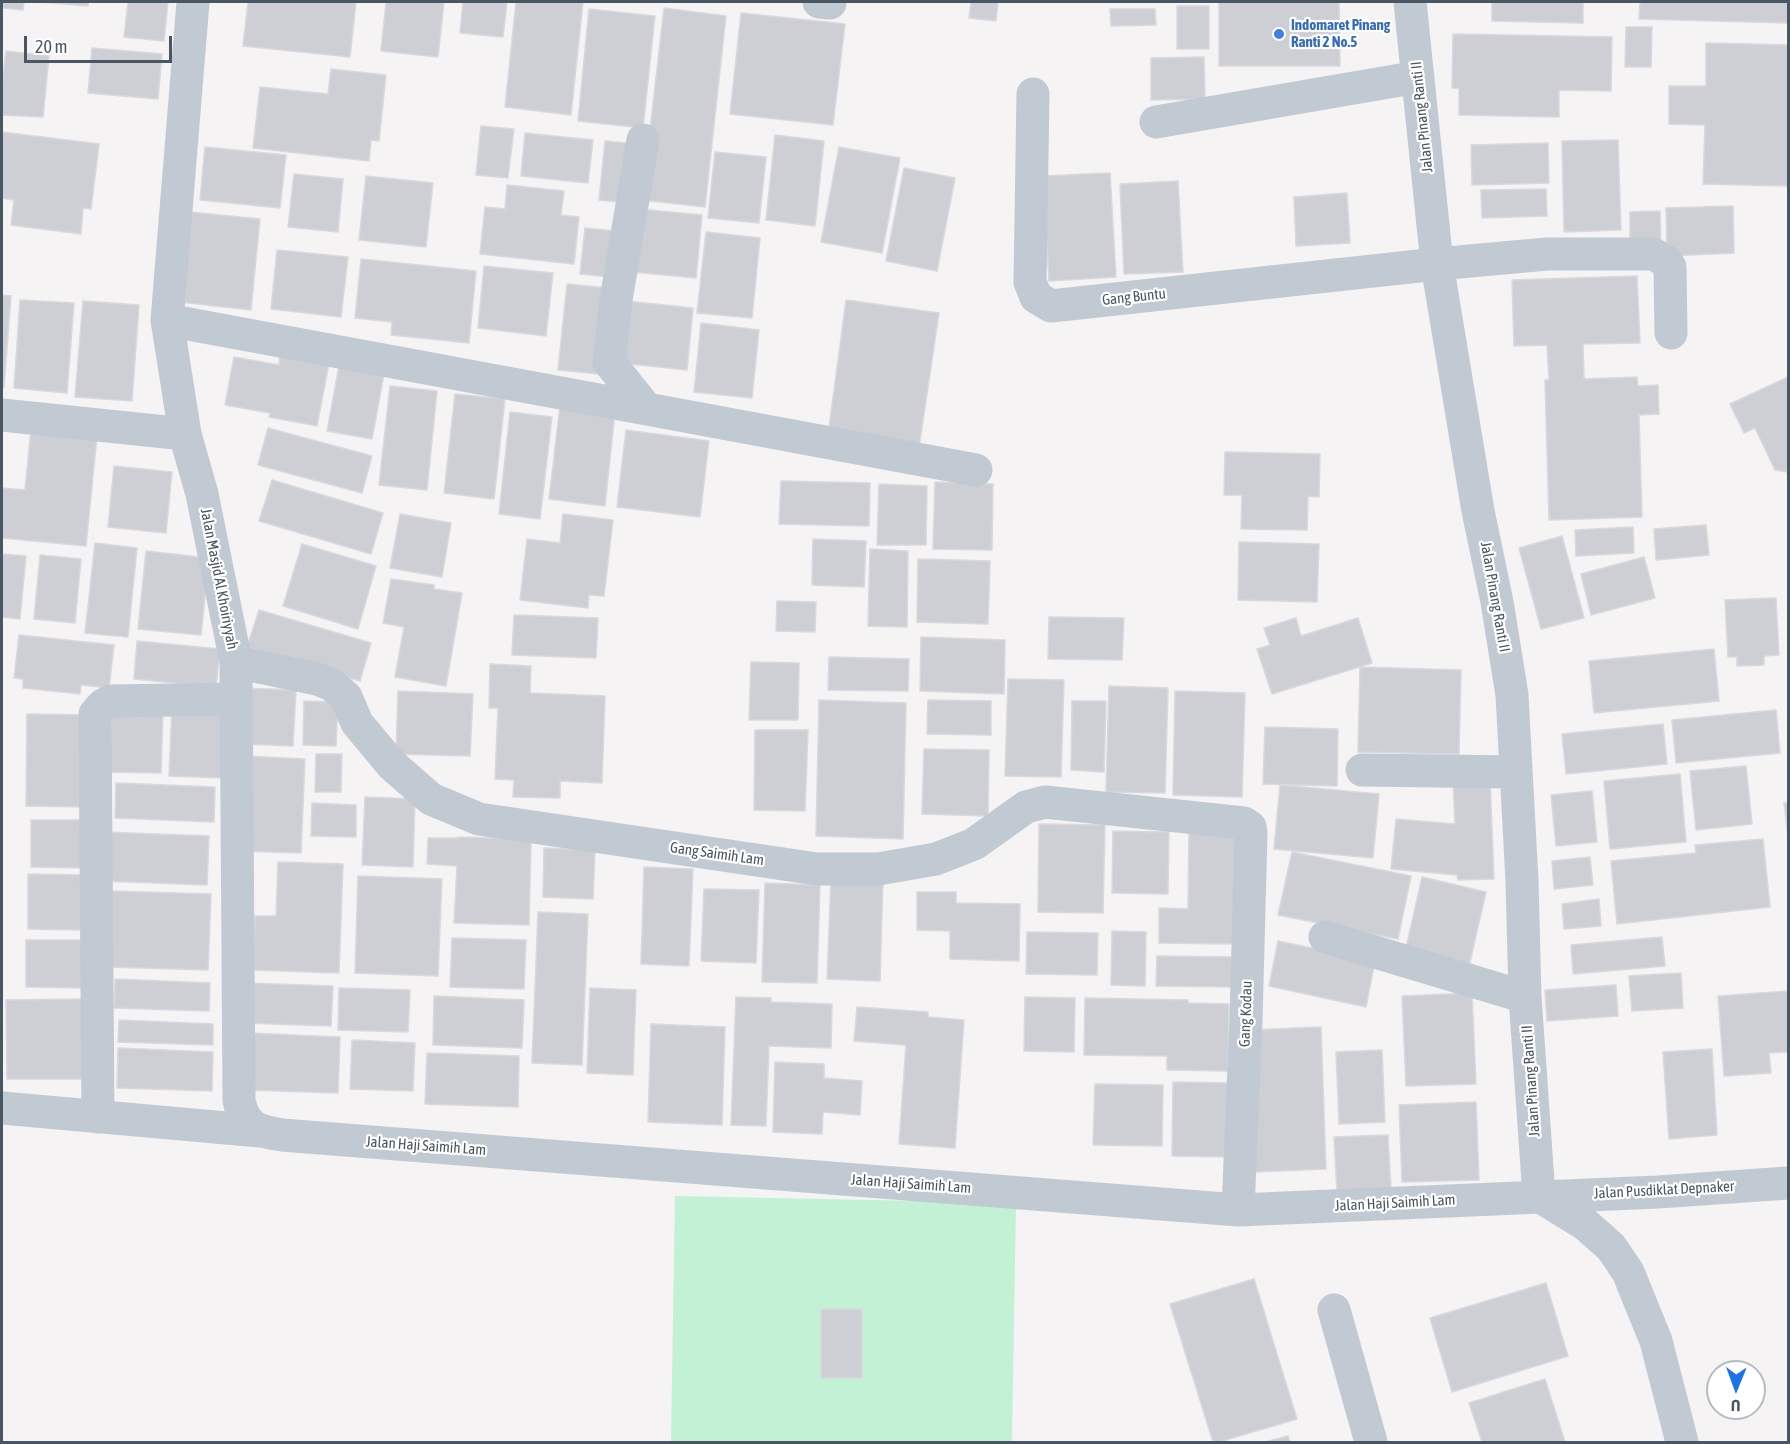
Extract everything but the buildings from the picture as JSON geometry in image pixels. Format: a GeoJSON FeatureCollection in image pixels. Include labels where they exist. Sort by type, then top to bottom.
{"type":"FeatureCollection","features":[{"type":"Feature","properties":{"kind":"street","name":"Jalan Masjid Al Khoiriyyah"},"geometry":{"type":"LineString","coordinates":[[193,2],[167,321],[185,434],[202,494],[236,662],[239,1100],[241,1112],[248,1123],[271,1133]]}},
{"type":"Feature","properties":{"kind":"street"},"geometry":{"type":"LineString","coordinates":[[819,2],[830,2]]}},
{"type":"Feature","properties":{"kind":"street","name":"Jalan Pinang Ranti II"},"geometry":{"type":"LineString","coordinates":[[1410,2],[1437,264],[1478,511],[1497,602],[1512,695],[1522,881],[1525,997],[1539,1196]]}},
{"type":"Feature","properties":{"kind":"street"},"geometry":{"type":"LineString","coordinates":[[1156,122],[1418,77]]}},
{"type":"Feature","properties":{"kind":"street","name":"Gang Buntu"},"geometry":{"type":"LineString","coordinates":[[1033,94],[1030,282],[1036,297],[1052,306],[1547,254],[1653,254],[1666,261],[1670,267],[1671,333]]}},
{"type":"Feature","properties":{"kind":"street"},"geometry":{"type":"LineString","coordinates":[[643,140],[616,300],[609,362],[646,408]]}},
{"type":"Feature","properties":{"kind":"street"},"geometry":{"type":"LineString","coordinates":[[167,321],[975,470]]}},
{"type":"Feature","properties":{"kind":"street"},"geometry":{"type":"LineString","coordinates":[[2,415],[185,434]]}},
{"type":"Feature","properties":{"kind":"street","name":"Gang Saimih Lam"},"geometry":{"type":"LineString","coordinates":[[236,662],[317,679],[332,685],[346,697],[357,723],[392,765],[431,799],[479,819],[838,869],[878,869],[936,859],[974,844],[1026,807],[1045,802],[1244,823]]}},
{"type":"Feature","properties":{"kind":"street"},"geometry":{"type":"LineString","coordinates":[[98,1117],[95,714],[110,701],[235,699]]}},
{"type":"Feature","properties":{"kind":"street"},"geometry":{"type":"LineString","coordinates":[[1362,770],[1515,772]]}},
{"type":"Feature","properties":{"kind":"street","name":"Gang Kodau"},"geometry":{"type":"LineString","coordinates":[[1238,1210],[1251,833],[1250,827],[1244,823]]}},
{"type":"Feature","properties":{"kind":"street"},"geometry":{"type":"LineString","coordinates":[[1325,937],[1525,997]]}},
{"type":"Feature","properties":{"kind":"street","name":"Jalan Haji Saimih Lam"},"geometry":{"type":"LineString","coordinates":[[2,1108],[271,1133],[1238,1210],[1539,1196]]}},
{"type":"Feature","properties":{"kind":"street","name":"Jalan Pusdiklat Depnaker"},"geometry":{"type":"LineString","coordinates":[[1539,1196],[1658,1192],[1788,1183]]}},
{"type":"Feature","properties":{"kind":"street"},"geometry":{"type":"LineString","coordinates":[[1539,1196],[1586,1225],[1611,1247],[1628,1272],[1656,1341],[1682,1443]]}},
{"type":"Feature","properties":{"kind":"street"},"geometry":{"type":"LineString","coordinates":[[1334,1310],[1371,1443]]}},
{"type":"Feature","properties":{"kind":"green space"},"geometry":{"type":"Polygon","coordinates":[[[675,1196],[1016,1203],[1012,1442],[671,1442],[675,1196]]]}},
{"type":"Feature","properties":{"kind":"place","name":"Indomaret Pinang Ranti 2 No.5"},"geometry":{"type":"Point","coordinates":[1279,34]}}]}
